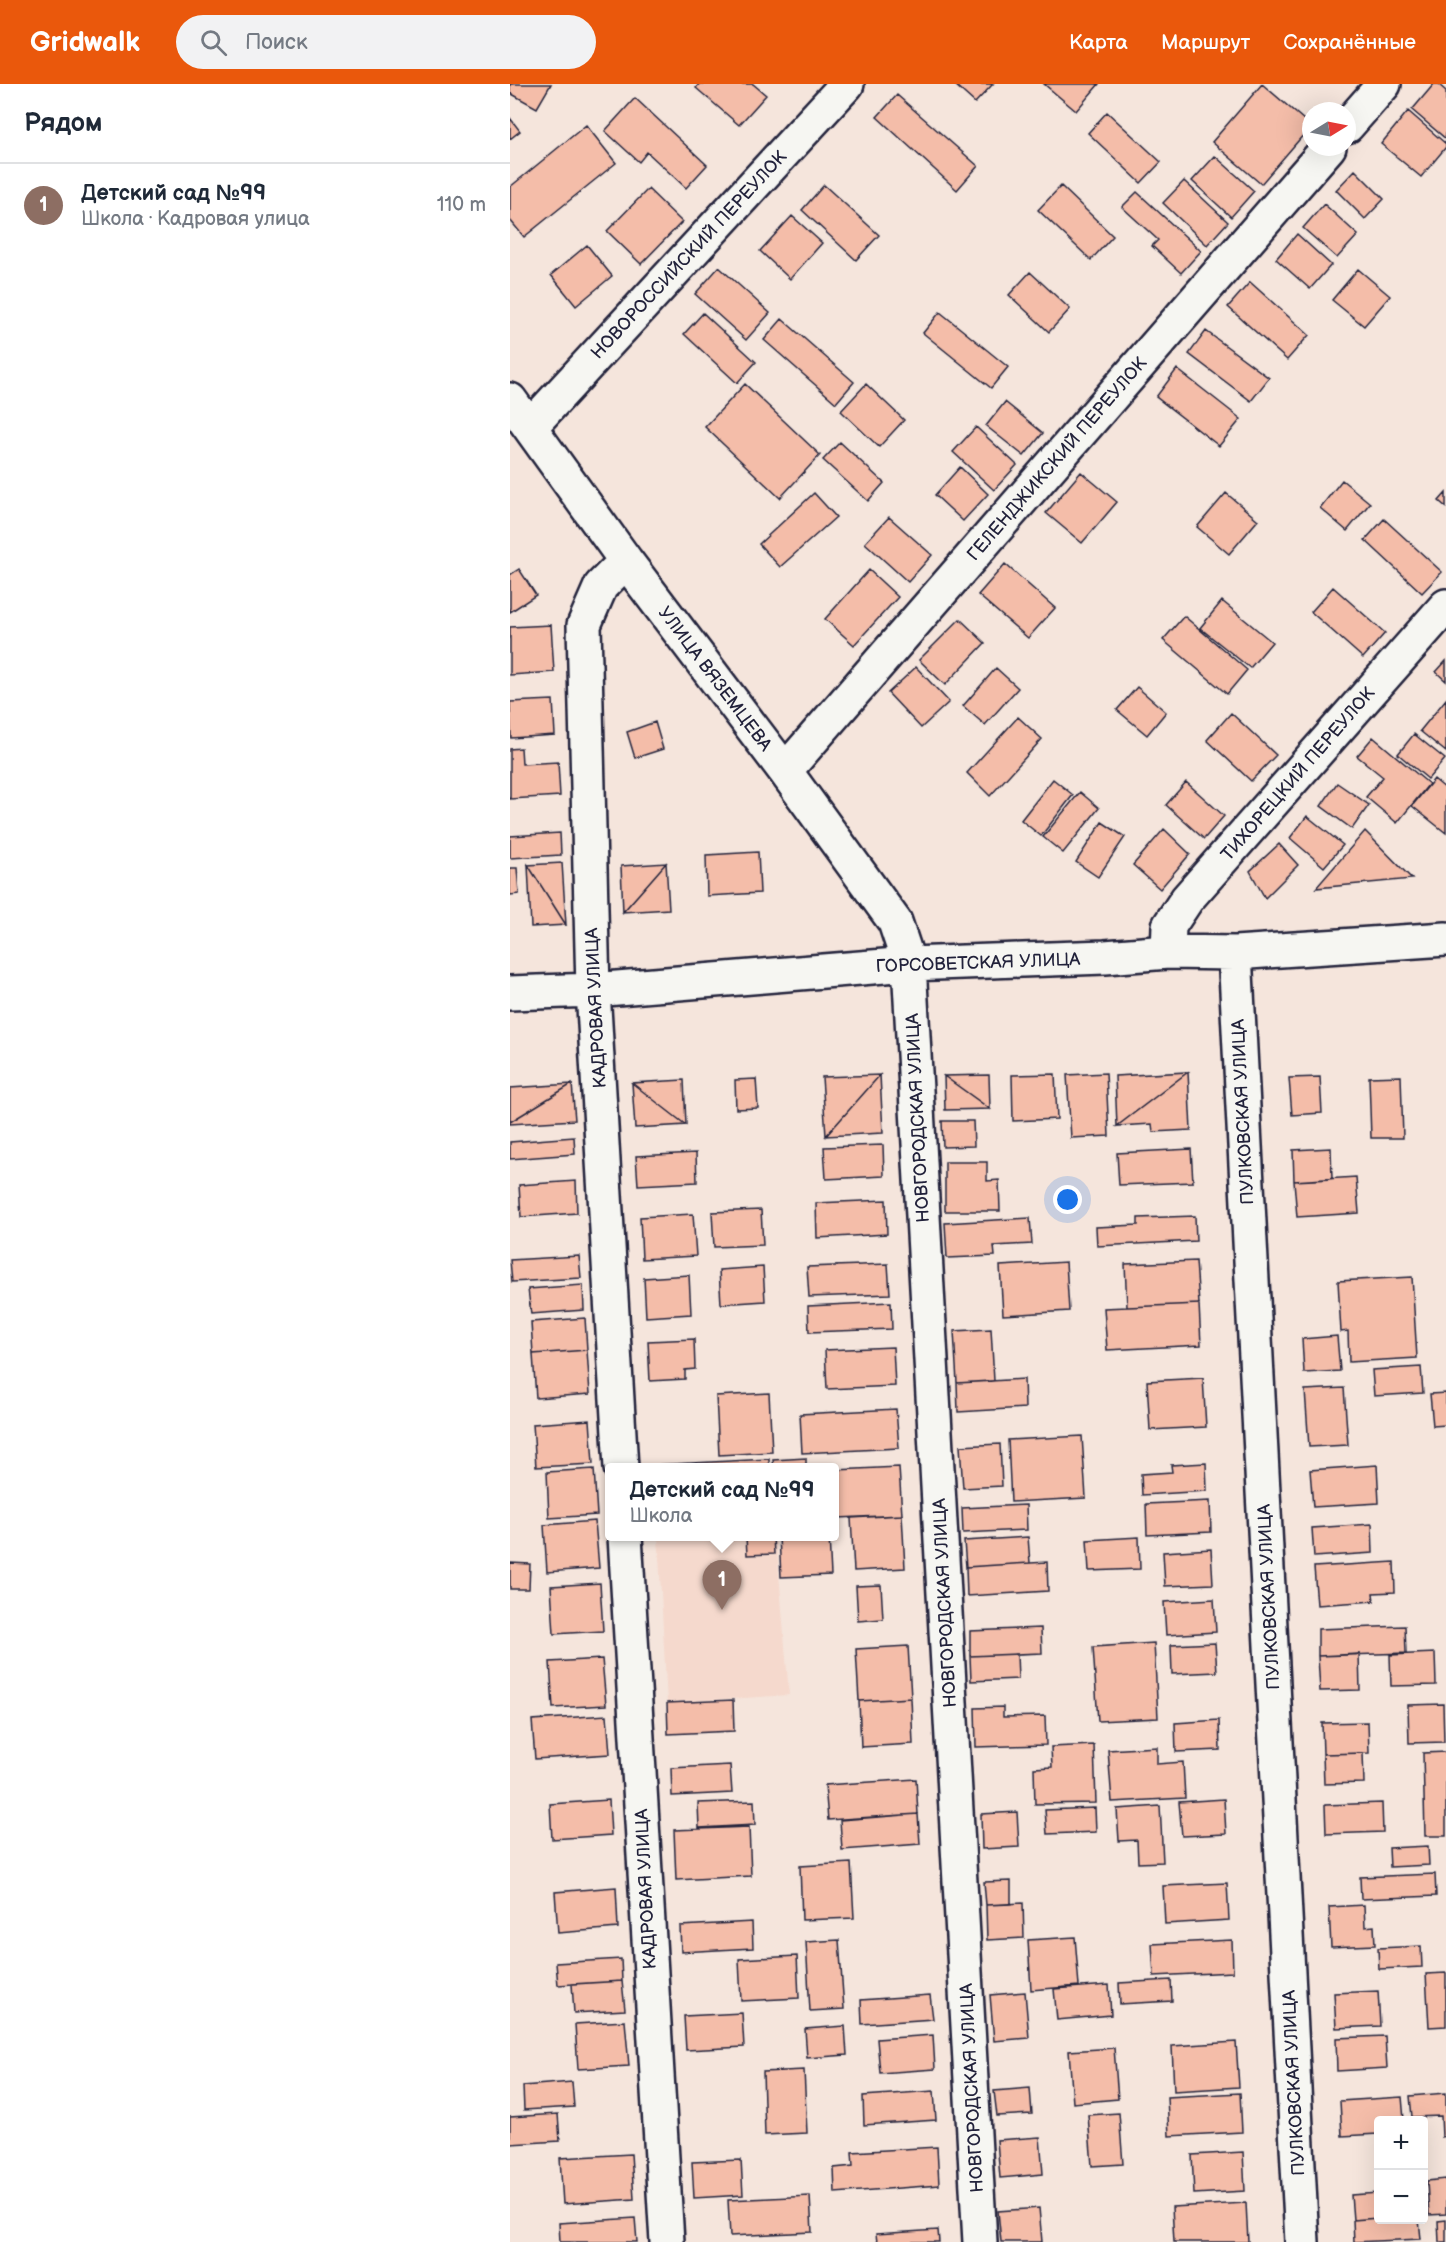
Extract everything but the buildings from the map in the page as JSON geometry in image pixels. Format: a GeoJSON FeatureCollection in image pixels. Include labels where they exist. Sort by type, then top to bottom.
{"type":"FeatureCollection","features":[{"type":"Feature","properties":{"kind":"street","name":"НОВОРОССИЙСКИЙ ПЕРЕУЛОК"},"geometry":{"type":"LineString","coordinates":[[530,427],[847,84]]}},
{"type":"Feature","properties":{"kind":"street"},"geometry":{"type":"LineString","coordinates":[[1356,116],[1384,84]]}},
{"type":"Feature","properties":{"kind":"street","name":"ГЕЛЕНДЖИКСКИЙ ПЕРЕУЛОК"},"geometry":{"type":"LineString","coordinates":[[784,771],[1321,156]]}},
{"type":"Feature","properties":{"kind":"street","name":"УЛИЦА ВЯЗЕМЦЕВА"},"geometry":{"type":"LineString","coordinates":[[510,400],[626,561],[895,922],[909,964]]}},
{"type":"Feature","properties":{"kind":"street","name":"КАДРОВАЯ УЛИЦА"},"geometry":{"type":"LineString","coordinates":[[621,1463],[593,990],[584,625],[601,586],[626,561]]}},
{"type":"Feature","properties":{"kind":"street","name":"ТИХОРЕЦКИЙ ПЕРЕУЛОК"},"geometry":{"type":"LineString","coordinates":[[1168,952],[1169,926],[1186,899],[1446,606]]}},
{"type":"Feature","properties":{"kind":"street","name":"ГОРСОВЕТСКАЯ УЛИЦА"},"geometry":{"type":"LineString","coordinates":[[510,993],[593,990],[909,964],[1105,957],[1168,952],[1235,952],[1446,939]]}},
{"type":"Feature","properties":{"kind":"street","name":"ПУЛКОВСКАЯ УЛИЦА"},"geometry":{"type":"LineString","coordinates":[[1235,952],[1302,2242]]}},
{"type":"Feature","properties":{"kind":"street","name":"НОВГОРОДСКАЯ УЛИЦА"},"geometry":{"type":"LineString","coordinates":[[909,964],[981,2242]]}},
{"type":"Feature","properties":{"kind":"street","name":"КАДРОВАЯ УЛИЦА"},"geometry":{"type":"LineString","coordinates":[[626,1541],[667,2242]]}},
{"type":"Feature","properties":{"kind":"shaded area"},"geometry":{"type":"Polygon","coordinates":[[[658,1541],[776,1541],[789,1695],[667,1703],[658,1541]]]}},
{"type":"Feature","properties":{"kind":"place","name":"Детский сад №99"},"geometry":{"type":"Point","coordinates":[722,1610]}}]}
